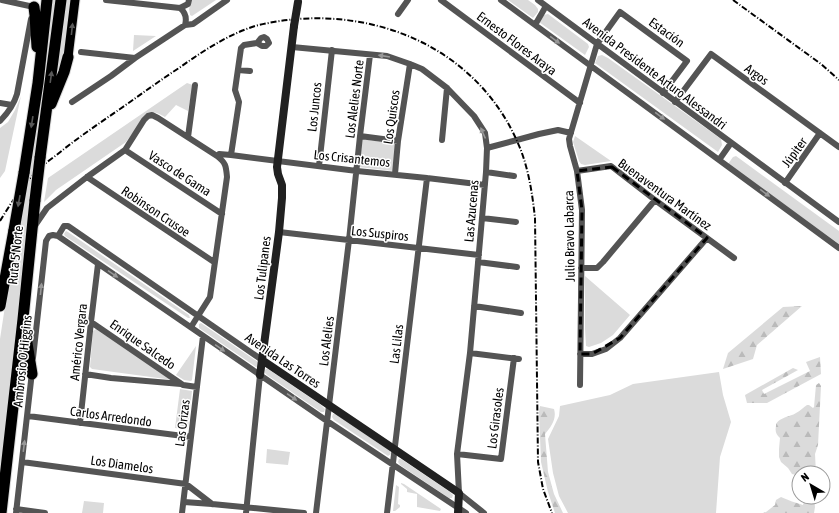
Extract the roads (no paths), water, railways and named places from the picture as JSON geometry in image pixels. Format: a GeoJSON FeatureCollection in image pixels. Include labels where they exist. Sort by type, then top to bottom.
{"type":"FeatureCollection","features":[{"type":"Feature","properties":{"kind":"highway","name":"Ruta 5 Norte"},"geometry":{"type":"LineString","coordinates":[[0,306],[24,173],[38,83],[48,0]]}},
{"type":"Feature","properties":{"kind":"highway","name":"Ruta 5 Norte"},"geometry":{"type":"LineString","coordinates":[[1,513],[43,129],[61,0]]}},
{"type":"Feature","properties":{"kind":"highway"},"geometry":{"type":"LineString","coordinates":[[34,4],[38,83]]}},
{"type":"Feature","properties":{"kind":"highway"},"geometry":{"type":"LineString","coordinates":[[43,129],[68,57]]}},
{"type":"Feature","properties":{"kind":"highway"},"geometry":{"type":"LineString","coordinates":[[23,319],[32,374]]}},
{"type":"Feature","properties":{"kind":"main road"},"geometry":{"type":"LineString","coordinates":[[68,57],[75,0]]}},
{"type":"Feature","properties":{"kind":"street"},"geometry":{"type":"LineString","coordinates":[[0,121],[12,105],[17,94],[34,4],[2,0]]}},
{"type":"Feature","properties":{"kind":"street"},"geometry":{"type":"LineString","coordinates":[[106,0],[180,8],[188,4],[189,0]]}},
{"type":"Feature","properties":{"kind":"street"},"geometry":{"type":"LineString","coordinates":[[72,102],[185,25],[193,24],[227,0]]}},
{"type":"Feature","properties":{"kind":"street"},"geometry":{"type":"LineString","coordinates":[[398,14],[408,0]]}},
{"type":"Feature","properties":{"kind":"street","name":"Ernesto Flores Araya"},"geometry":{"type":"LineString","coordinates":[[441,0],[580,103]]}},
{"type":"Feature","properties":{"kind":"street"},"geometry":{"type":"LineString","coordinates":[[501,0],[839,248]]}},
{"type":"Feature","properties":{"kind":"street","name":"Avenida Presidente Arturo Alessandri"},"geometry":{"type":"LineString","coordinates":[[538,0],[839,222]]}},
{"type":"Feature","properties":{"kind":"street","name":"Los Tulipanes"},"geometry":{"type":"LineString","coordinates":[[247,510],[260,375],[279,232],[282,198],[282,188],[277,170],[294,26],[299,1]]}},
{"type":"Feature","properties":{"kind":"street"},"geometry":{"type":"LineString","coordinates":[[534,25],[546,6]]}},
{"type":"Feature","properties":{"kind":"street"},"geometry":{"type":"LineString","coordinates":[[180,8],[186,15],[185,25]]}},
{"type":"Feature","properties":{"kind":"street","name":"Estación"},"geometry":{"type":"LineString","coordinates":[[597,44],[620,12],[687,61],[663,93]]}},
{"type":"Feature","properties":{"kind":"street"},"geometry":{"type":"LineString","coordinates":[[231,155],[238,102],[234,90],[241,48],[244,45],[258,43]]}},
{"type":"Feature","properties":{"kind":"street","name":"Julio Bravo Labarca"},"geometry":{"type":"LineString","coordinates":[[580,385],[582,210],[577,171],[569,139],[597,44]]}},
{"type":"Feature","properties":{"kind":"street","name":"Las Azucenas"},"geometry":{"type":"LineString","coordinates":[[292,47],[387,56],[422,69],[447,88],[474,116],[485,134],[487,148],[486,172],[479,259],[470,353],[457,454],[461,511]]}},
{"type":"Feature","properties":{"kind":"street","name":"Los Juncos"},"geometry":{"type":"LineString","coordinates":[[319,166],[332,50]]}},
{"type":"Feature","properties":{"kind":"street"},"geometry":{"type":"LineString","coordinates":[[81,52],[135,58]]}},
{"type":"Feature","properties":{"kind":"street","name":"Argos"},"geometry":{"type":"LineString","coordinates":[[675,102],[711,54],[839,147]]}},
{"type":"Feature","properties":{"kind":"street","name":"Los Alelies Norte"},"geometry":{"type":"LineString","coordinates":[[357,171],[370,55]]}},
{"type":"Feature","properties":{"kind":"street","name":"Los Quiscos"},"geometry":{"type":"LineString","coordinates":[[395,174],[398,141],[410,64]]}},
{"type":"Feature","properties":{"kind":"street"},"geometry":{"type":"LineString","coordinates":[[238,70],[250,71]]}},
{"type":"Feature","properties":{"kind":"street"},"geometry":{"type":"LineString","coordinates":[[188,137],[194,85]]}},
{"type":"Feature","properties":{"kind":"street"},"geometry":{"type":"LineString","coordinates":[[442,140],[447,88]]}},
{"type":"Feature","properties":{"kind":"street"},"geometry":{"type":"LineString","coordinates":[[0,103],[12,105]]}},
{"type":"Feature","properties":{"kind":"street"},"geometry":{"type":"LineString","coordinates":[[31,232],[47,208],[125,150],[148,116],[152,115],[158,118],[217,156],[226,166],[227,177],[210,297],[191,327]]}},
{"type":"Feature","properties":{"kind":"street"},"geometry":{"type":"LineString","coordinates":[[487,148],[558,130],[571,133]]}},
{"type":"Feature","properties":{"kind":"street","name":"Júpiter"},"geometry":{"type":"LineString","coordinates":[[785,183],[820,133]]}},
{"type":"Feature","properties":{"kind":"street","name":"Los Crisantemos"},"geometry":{"type":"LineString","coordinates":[[360,136],[398,141]]}},
{"type":"Feature","properties":{"kind":"street","name":"Avenida Presidente Arturo Alessandri"},"geometry":{"type":"LineString","coordinates":[[719,160],[731,143]]}},
{"type":"Feature","properties":{"kind":"street","name":"Vasco de Gama"},"geometry":{"type":"LineString","coordinates":[[125,150],[222,214]]}},
{"type":"Feature","properties":{"kind":"street","name":"Los Crisantemos"},"geometry":{"type":"LineString","coordinates":[[217,156],[219,154],[231,155],[485,185]]}},
{"type":"Feature","properties":{"kind":"street","name":"Buenaventura Martínez"},"geometry":{"type":"LineString","coordinates":[[577,171],[611,166],[734,258]]}},
{"type":"Feature","properties":{"kind":"street","name":"Los Alelies"},"geometry":{"type":"LineString","coordinates":[[316,513],[357,171]]}},
{"type":"Feature","properties":{"kind":"street"},"geometry":{"type":"LineString","coordinates":[[486,172],[514,176]]}},
{"type":"Feature","properties":{"kind":"street","name":"Robinson Crusoe"},"geometry":{"type":"LineString","coordinates":[[87,177],[214,262]]}},
{"type":"Feature","properties":{"kind":"street","name":"Las Lilas"},"geometry":{"type":"LineString","coordinates":[[387,513],[427,178]]}},
{"type":"Feature","properties":{"kind":"street"},"geometry":{"type":"LineString","coordinates":[[581,268],[597,268],[655,200]]}},
{"type":"Feature","properties":{"kind":"street"},"geometry":{"type":"LineString","coordinates":[[35,202],[41,208],[47,208]]}},
{"type":"Feature","properties":{"kind":"street"},"geometry":{"type":"LineString","coordinates":[[482,218],[516,222]]}},
{"type":"Feature","properties":{"kind":"street","name":"Ambrosio O'Higgins"},"geometry":{"type":"LineString","coordinates":[[16,511],[28,416],[46,241],[49,236],[58,236],[64,226],[68,226]]}},
{"type":"Feature","properties":{"kind":"street","name":"Avenida Las Torres"},"geometry":{"type":"LineString","coordinates":[[68,226],[329,406],[459,493],[484,513]]}},
{"type":"Feature","properties":{"kind":"street","name":"Los Suspiros"},"geometry":{"type":"LineString","coordinates":[[279,232],[418,248],[517,266]]}},
{"type":"Feature","properties":{"kind":"street","name":"Avenida Las Torres"},"geometry":{"type":"LineString","coordinates":[[58,236],[461,511]]}},
{"type":"Feature","properties":{"kind":"street"},"geometry":{"type":"LineString","coordinates":[[580,354],[592,354],[606,349],[620,338],[707,238]]}},
{"type":"Feature","properties":{"kind":"street","name":"Américo Vergara"},"geometry":{"type":"LineString","coordinates":[[80,423],[98,264]]}},
{"type":"Feature","properties":{"kind":"street"},"geometry":{"type":"LineString","coordinates":[[474,306],[521,313]]}},
{"type":"Feature","properties":{"kind":"street","name":"Enrique Salcedo"},"geometry":{"type":"LineString","coordinates":[[91,322],[183,385]]}},
{"type":"Feature","properties":{"kind":"street","name":"Las Orizas"},"geometry":{"type":"LineString","coordinates":[[182,513],[204,336]]}},
{"type":"Feature","properties":{"kind":"street","name":"Los Girasoles"},"geometry":{"type":"LineString","coordinates":[[457,454],[501,459],[516,359],[470,353]]}},
{"type":"Feature","properties":{"kind":"street","name":"Enrique Salcedo"},"geometry":{"type":"LineString","coordinates":[[85,374],[197,387]]}},
{"type":"Feature","properties":{"kind":"street","name":"Carlos Arredondo"},"geometry":{"type":"LineString","coordinates":[[28,416],[191,437]]}},
{"type":"Feature","properties":{"kind":"street","name":"Los Diamelos"},"geometry":{"type":"LineString","coordinates":[[22,462],[186,484],[212,504]]}},
{"type":"Feature","properties":{"kind":"street"},"geometry":{"type":"LineString","coordinates":[[184,502],[212,504],[247,510],[304,513]]}},
{"type":"Feature","properties":{"kind":"street"},"geometry":{"type":"LineString","coordinates":[[16,511],[45,513]]}},
{"type":"Feature","properties":{"kind":"railway"},"geometry":{"type":"LineString","coordinates":[[733,0],[821,64],[839,80]]}},
{"type":"Feature","properties":{"kind":"railway"},"geometry":{"type":"LineString","coordinates":[[0,221],[23,187],[48,161],[197,56],[225,39],[255,26],[294,19],[333,19],[371,24],[408,36],[441,53],[472,77],[497,106],[517,141],[527,169],[535,218],[538,462],[543,489],[552,513]]}}]}
